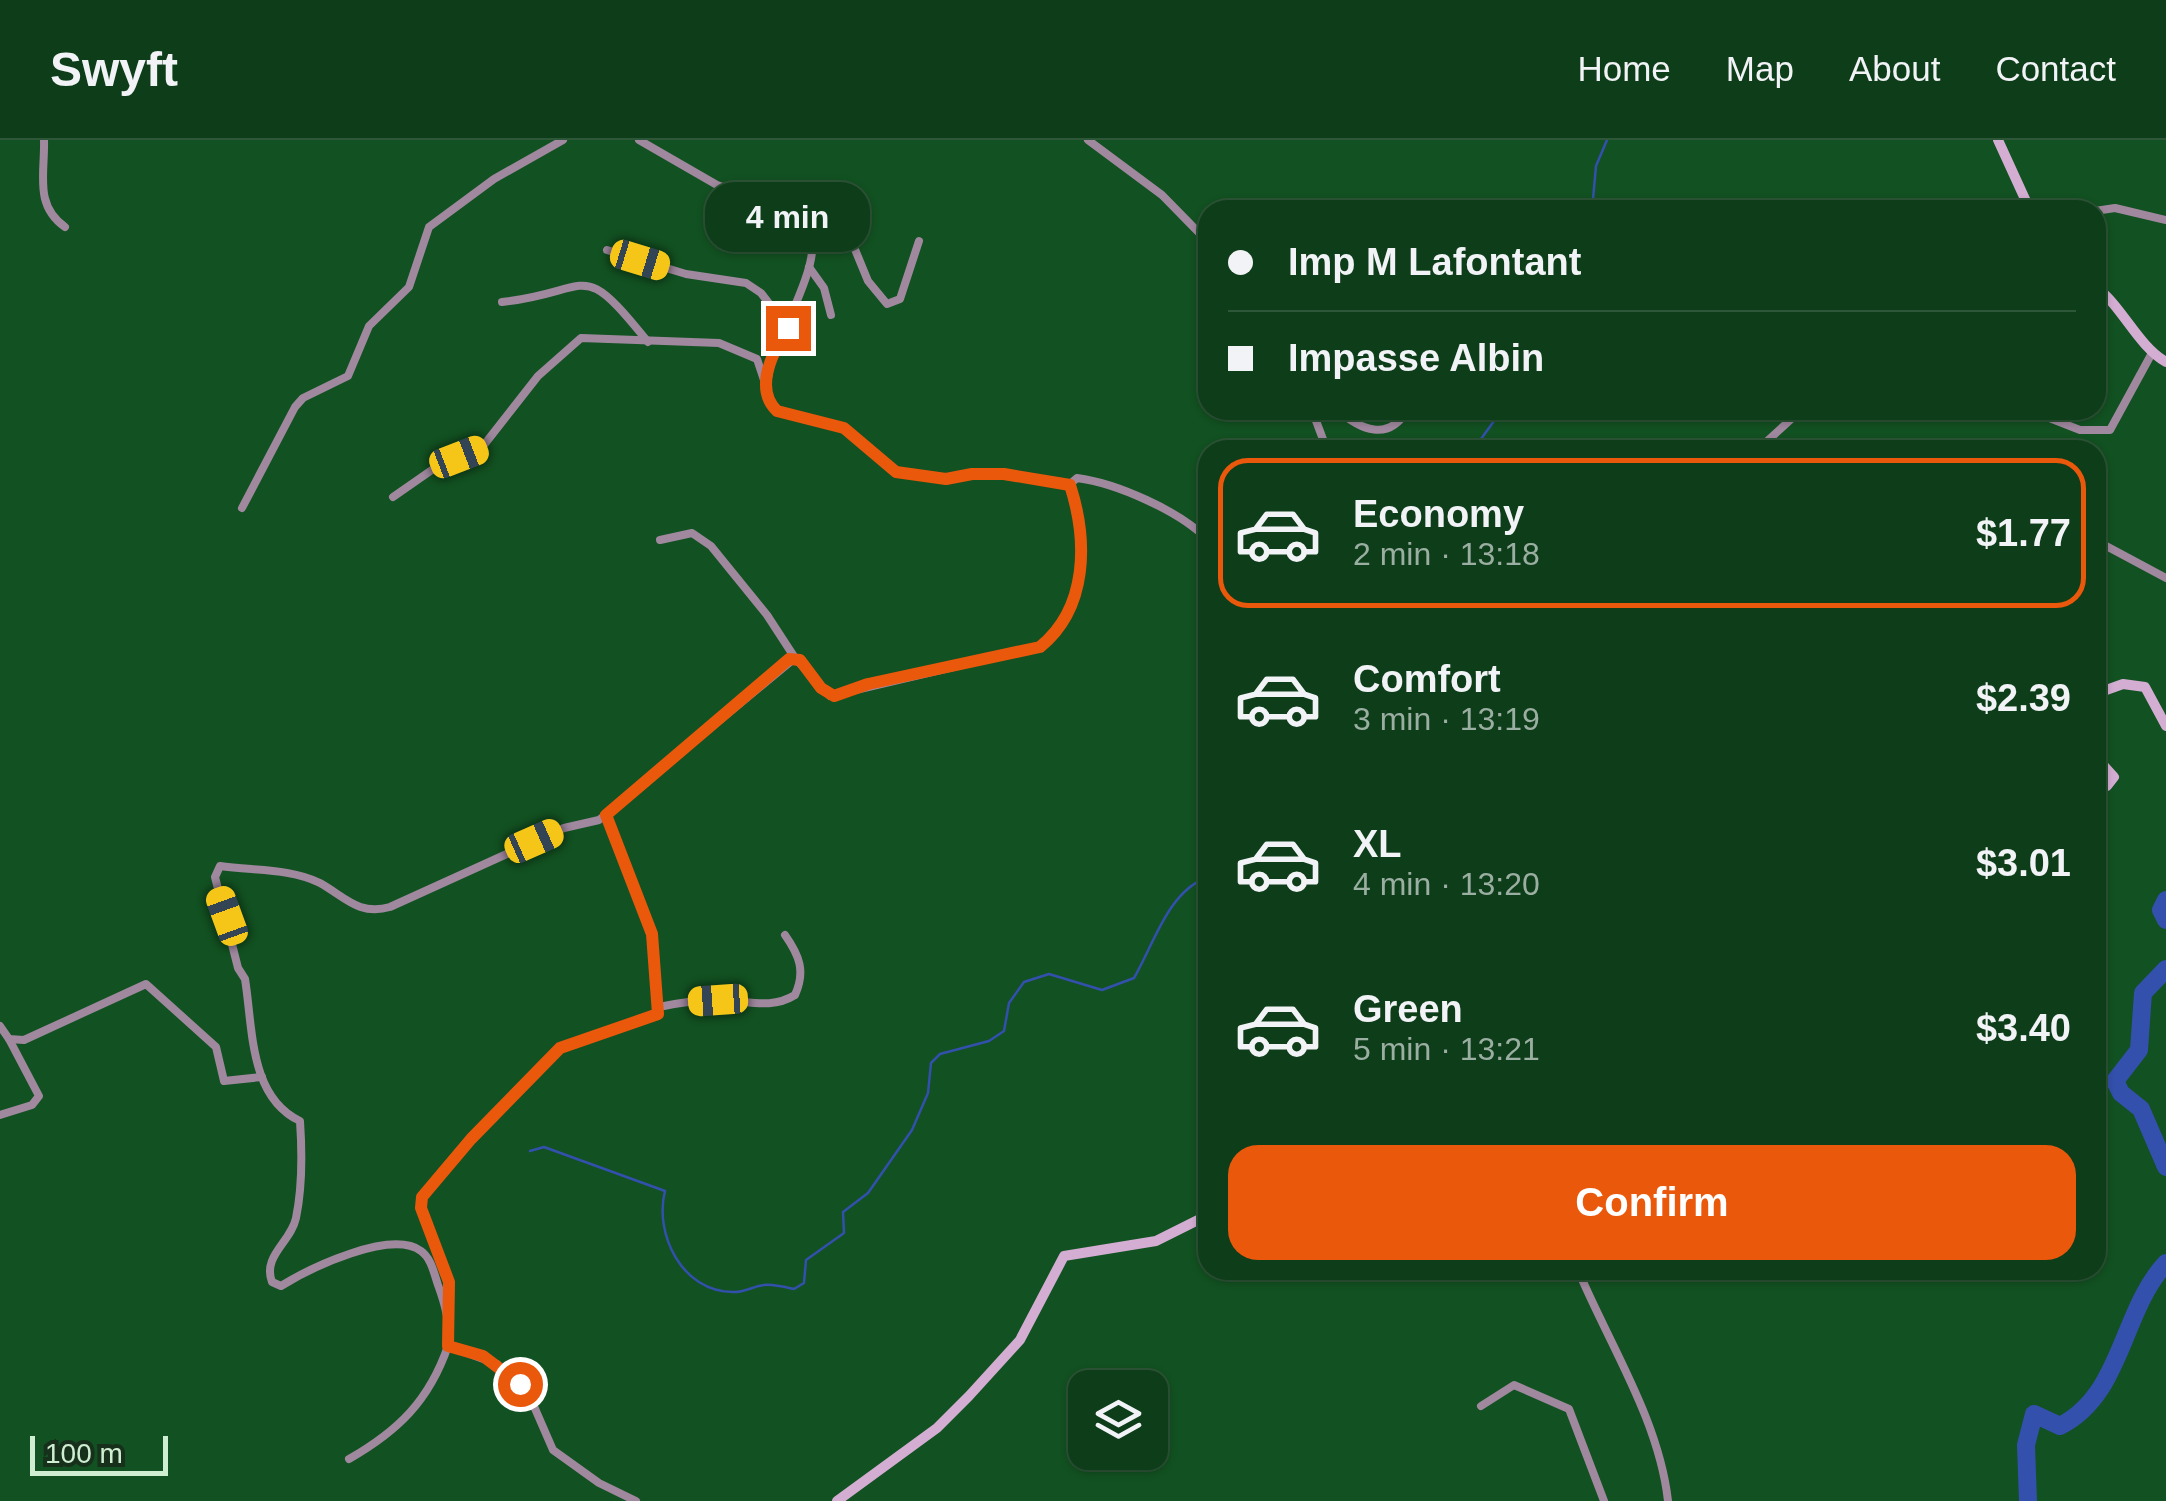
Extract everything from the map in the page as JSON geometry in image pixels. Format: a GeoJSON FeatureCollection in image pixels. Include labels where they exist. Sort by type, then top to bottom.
{"type":"FeatureCollection","features":[{"type":"Feature","properties":{"kind":"street"},"geometry":{"type":"LineString","coordinates":[[44,140],[42,196],[53,219],[65,228]]}},
{"type":"Feature","properties":{"kind":"street"},"geometry":{"type":"LineString","coordinates":[[242,508],[295,407],[303,398],[348,376],[368,326],[409,287],[429,227],[494,179],[563,140]]}},
{"type":"Feature","properties":{"kind":"street"},"geometry":{"type":"LineString","coordinates":[[639,140],[717,185],[847,230],[868,280],[887,304],[900,299],[918,241]]}},
{"type":"Feature","properties":{"kind":"street"},"geometry":{"type":"LineString","coordinates":[[1088,140],[1162,195],[1198,232]]}},
{"type":"Feature","properties":{"kind":"street"},"geometry":{"type":"LineString","coordinates":[[1998,140],[2025,200]]}},
{"type":"Feature","properties":{"kind":"street"},"geometry":{"type":"LineString","coordinates":[[2106,209],[2166,220]]}},
{"type":"Feature","properties":{"kind":"street"},"geometry":{"type":"LineString","coordinates":[[764,380],[809,268],[812,230],[805,216]]}},
{"type":"Feature","properties":{"kind":"street"},"geometry":{"type":"LineString","coordinates":[[607,250],[686,274],[746,283],[760,293],[788,328]]}},
{"type":"Feature","properties":{"kind":"street"},"geometry":{"type":"LineString","coordinates":[[809,268],[824,288],[831,315]]}},
{"type":"Feature","properties":{"kind":"street"},"geometry":{"type":"LineString","coordinates":[[502,302],[572,284],[590,285],[616,302],[648,342]]}},
{"type":"Feature","properties":{"kind":"street"},"geometry":{"type":"LineString","coordinates":[[2106,296],[2122,311],[2152,353],[2166,362]]}},
{"type":"Feature","properties":{"kind":"street"},"geometry":{"type":"LineString","coordinates":[[393,497],[439,465],[480,450],[538,376],[581,338],[593,336],[719,343],[757,359],[766,396],[777,411],[844,428],[896,472],[946,479],[1004,474],[1070,485]]}},
{"type":"Feature","properties":{"kind":"street"},"geometry":{"type":"LineString","coordinates":[[2054,420],[2080,430],[2110,430],[2152,353]]}},
{"type":"Feature","properties":{"kind":"street"},"geometry":{"type":"LineString","coordinates":[[1349,420],[1370,431],[1385,430],[1396,420]]}},
{"type":"Feature","properties":{"kind":"street"},"geometry":{"type":"LineString","coordinates":[[1767,440],[1789,420]]}},
{"type":"Feature","properties":{"kind":"street"},"geometry":{"type":"LineString","coordinates":[[1070,485],[1077,478],[1115,486],[1179,517],[1198,532]]}},
{"type":"Feature","properties":{"kind":"street"},"geometry":{"type":"LineString","coordinates":[[660,540],[692,533],[710,546],[768,615],[794,658],[826,693],[834,696],[868,684],[1040,647],[1062,630],[1082,568],[1078,510],[1070,485]]}},
{"type":"Feature","properties":{"kind":"street"},"geometry":{"type":"LineString","coordinates":[[2106,546],[2166,578]]}},
{"type":"Feature","properties":{"kind":"street"},"geometry":{"type":"LineString","coordinates":[[450,1320],[429,1259],[402,1242],[380,1244],[281,1286],[272,1282],[268,1272],[275,1253],[296,1218],[300,1120],[276,1108],[262,1077],[245,979],[238,968],[216,877],[220,866],[294,873],[321,884],[352,906],[374,912],[564,828],[606,815],[794,658]]}},
{"type":"Feature","properties":{"kind":"street"},"geometry":{"type":"LineString","coordinates":[[2106,690],[2123,684],[2145,687],[2166,726]]}},
{"type":"Feature","properties":{"kind":"street"},"geometry":{"type":"LineString","coordinates":[[349,1458],[402,1427],[433,1381],[448,1346],[449,1282],[421,1208],[422,1197],[471,1139],[560,1048],[645,1022],[658,1014],[652,934],[606,815]]}},
{"type":"Feature","properties":{"kind":"street"},"geometry":{"type":"LineString","coordinates":[[659,1008],[718,1000],[774,1005],[796,995],[802,973],[798,954],[785,935]]}},
{"type":"Feature","properties":{"kind":"street"},"geometry":{"type":"LineString","coordinates":[[9,1039],[24,1040],[146,984],[216,1047],[224,1081],[262,1077]]}},
{"type":"Feature","properties":{"kind":"street"},"geometry":{"type":"LineString","coordinates":[[0,1026],[39,1096],[32,1105],[0,1115]]}},
{"type":"Feature","properties":{"kind":"street"},"geometry":{"type":"LineString","coordinates":[[837,1501],[937,1428],[969,1396],[1020,1340],[1064,1256],[1156,1240],[1198,1220]]}},
{"type":"Feature","properties":{"kind":"street"},"geometry":{"type":"LineString","coordinates":[[1583,1280],[1625,1366],[1658,1458],[1668,1501]]}},
{"type":"Feature","properties":{"kind":"street"},"geometry":{"type":"LineString","coordinates":[[448,1346],[498,1364],[533,1404],[554,1450],[636,1501]]}},
{"type":"Feature","properties":{"kind":"street"},"geometry":{"type":"LineString","coordinates":[[1480,1406],[1514,1385],[1569,1409],[1604,1501]]}},
{"type":"Feature","properties":{"kind":"waterway"},"geometry":{"type":"LineString","coordinates":[[1593,200],[1596,166],[1607,140]]}},
{"type":"Feature","properties":{"kind":"waterway"},"geometry":{"type":"LineString","coordinates":[[1480,440],[1495,420]]}},
{"type":"Feature","properties":{"kind":"waterway"},"geometry":{"type":"LineString","coordinates":[[530,1151],[544,1147],[665,1191],[668,1242],[686,1271],[699,1282],[733,1292],[768,1285],[794,1289],[804,1283],[806,1260],[844,1233],[843,1212],[868,1193],[912,1130],[928,1093],[931,1063],[940,1054],[989,1041],[1004,1031],[1009,1003],[1024,982],[1049,974],[1102,990],[1134,978],[1172,906],[1198,882]]}},
{"type":"Feature","properties":{"kind":"waterway"},"geometry":{"type":"LineString","coordinates":[[2166,900],[2161,910],[2166,920]]}},
{"type":"Feature","properties":{"kind":"waterway"},"geometry":{"type":"LineString","coordinates":[[2166,969],[2143,993],[2139,1050],[2115,1081],[2121,1093],[2141,1109],[2166,1167]]}},
{"type":"Feature","properties":{"kind":"waterway"},"geometry":{"type":"LineString","coordinates":[[2028,1501],[2026,1445],[2034,1414],[2060,1426],[2081,1412],[2097,1394],[2139,1304],[2166,1263]]}},
{"type":"Feature","properties":{"kind":"route"},"geometry":{"type":"LineString","coordinates":[[520,1384],[483,1356],[448,1346],[449,1282],[421,1208],[422,1197],[471,1139],[560,1048],[645,1022],[658,1014],[652,934],[606,815],[789,659],[800,660],[821,688],[834,696],[868,684],[1040,647],[1062,630],[1073,604],[1082,568],[1078,510],[1070,485],[1004,474],[946,479],[896,472],[844,428],[777,411],[766,396],[764,380],[788,328]]}}]}
